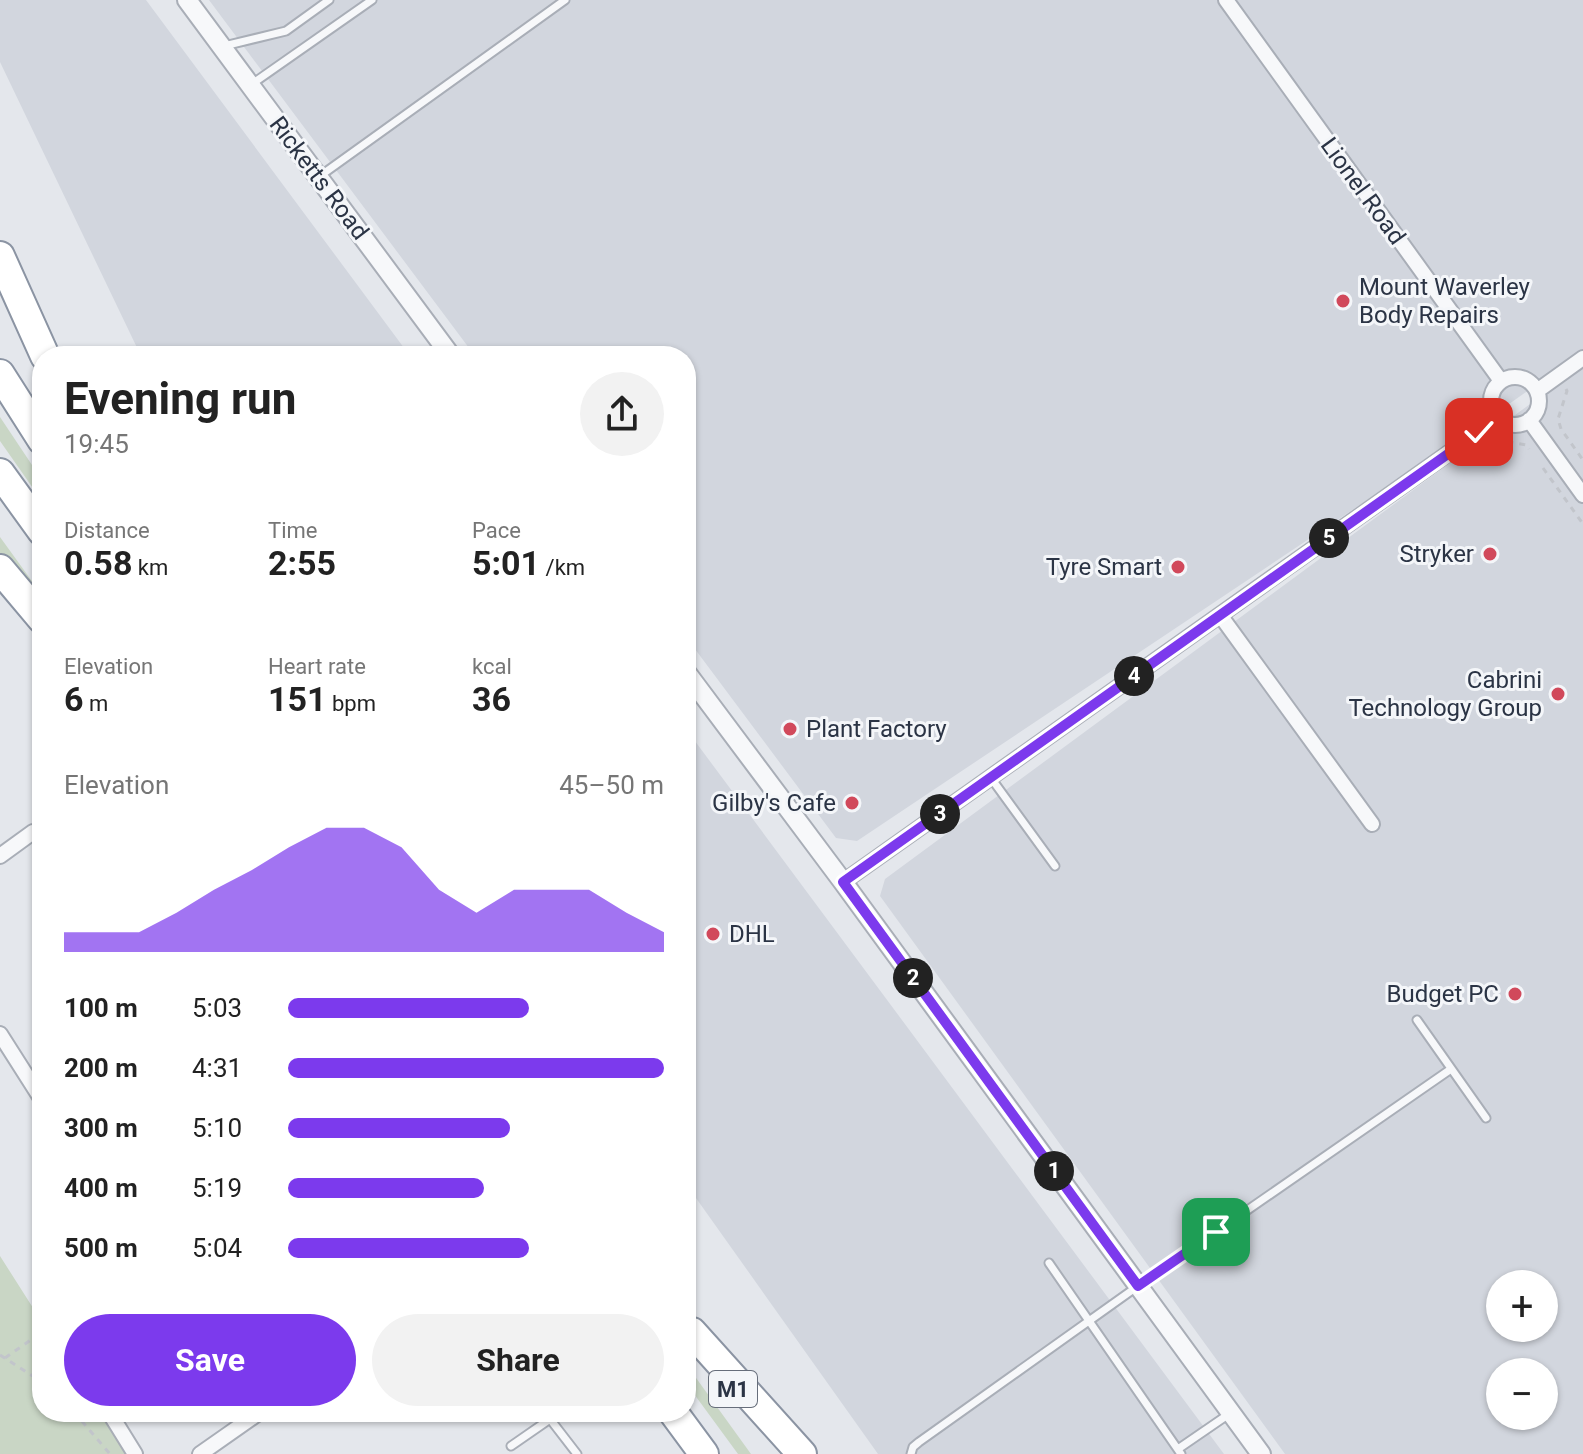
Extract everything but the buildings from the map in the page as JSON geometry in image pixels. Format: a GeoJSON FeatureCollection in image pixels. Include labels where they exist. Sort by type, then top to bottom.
{"type":"FeatureCollection","features":[{"type":"Feature","properties":{"kind":"highway"},"geometry":{"type":"LineString","coordinates":[[0,256],[40,346]]}},
{"type":"Feature","properties":{"kind":"highway"},"geometry":{"type":"LineString","coordinates":[[0,374],[32,424]]}},
{"type":"Feature","properties":{"kind":"highway"},"geometry":{"type":"LineString","coordinates":[[0,473],[32,517]]}},
{"type":"Feature","properties":{"kind":"highway"},"geometry":{"type":"LineString","coordinates":[[0,569],[32,607]]}},
{"type":"Feature","properties":{"kind":"highway"},"geometry":{"type":"LineString","coordinates":[[696,1336],[802,1454]]}},
{"type":"Feature","properties":{"kind":"highway","name":"M1"},"geometry":{"type":"LineString","coordinates":[[696,1338],[780,1454]]}},
{"type":"Feature","properties":{"kind":"highway","name":"M1"},"geometry":{"type":"LineString","coordinates":[[680,1422],[704,1454]]}},
{"type":"Feature","properties":{"kind":"street","name":"Ricketts Road"},"geometry":{"type":"LineString","coordinates":[[187,0],[444,346]]}},
{"type":"Feature","properties":{"kind":"street","name":"Lionel Road"},"geometry":{"type":"LineString","coordinates":[[1226,0],[1501,381]]}},
{"type":"Feature","properties":{"kind":"street"},"geometry":{"type":"LineString","coordinates":[[1537,391],[1583,358]]}},
{"type":"Feature","properties":{"kind":"street"},"geometry":{"type":"LineString","coordinates":[[1516,377],[1532,383],[1539,399],[1535,415],[1522,424],[1513,425],[1498,418],[1491,404],[1495,387],[1501,381],[1516,377]]}},
{"type":"Feature","properties":{"kind":"street"},"geometry":{"type":"LineString","coordinates":[[843,882],[1498,418]]}},
{"type":"Feature","properties":{"kind":"street"},"geometry":{"type":"LineString","coordinates":[[1529,420],[1583,495]]}},
{"type":"Feature","properties":{"kind":"street"},"geometry":{"type":"LineString","coordinates":[[1220,615],[1372,824]]}},
{"type":"Feature","properties":{"kind":"street"},"geometry":{"type":"LineString","coordinates":[[696,685],[1261,1454]]}},
{"type":"Feature","properties":{"kind":"street"},"geometry":{"type":"LineString","coordinates":[[0,856],[32,833]]}},
{"type":"Feature","properties":{"kind":"street"},"geometry":{"type":"LineString","coordinates":[[0,1034],[32,1084]]}},
{"type":"Feature","properties":{"kind":"street"},"geometry":{"type":"LineString","coordinates":[[115,1422],[135,1454]]}},
{"type":"Feature","properties":{"kind":"street"},"geometry":{"type":"LineString","coordinates":[[200,1454],[246,1422]]}},
{"type":"Feature","properties":{"kind":"lane"},"geometry":{"type":"LineString","coordinates":[[221,47],[286,31],[329,0]]}},
{"type":"Feature","properties":{"kind":"lane"},"geometry":{"type":"LineString","coordinates":[[250,86],[372,0]]}},
{"type":"Feature","properties":{"kind":"lane"},"geometry":{"type":"LineString","coordinates":[[318,177],[565,0]]}},
{"type":"Feature","properties":{"kind":"lane"},"geometry":{"type":"LineString","coordinates":[[991,778],[1055,866]]}},
{"type":"Feature","properties":{"kind":"lane"},"geometry":{"type":"LineString","coordinates":[[1417,1020],[1486,1118]]}},
{"type":"Feature","properties":{"kind":"lane"},"geometry":{"type":"LineString","coordinates":[[911,1454],[919,1442],[1451,1069]]}},
{"type":"Feature","properties":{"kind":"lane"},"geometry":{"type":"LineString","coordinates":[[1049,1263],[1179,1452],[1231,1413]]}},
{"type":"Feature","properties":{"kind":"lane"},"geometry":{"type":"LineString","coordinates":[[511,1446],[540,1422]]}},
{"type":"Feature","properties":{"kind":"lane"},"geometry":{"type":"LineString","coordinates":[[552,1422],[577,1454]]}},
{"type":"Feature","properties":{"kind":"path"},"geometry":{"type":"LineString","coordinates":[[1557,376],[1567,391],[1558,419],[1561,429],[1583,460]]}},
{"type":"Feature","properties":{"kind":"path"},"geometry":{"type":"LineString","coordinates":[[1479,432],[1489,446],[1498,440],[1527,445],[1531,451]]}},
{"type":"Feature","properties":{"kind":"path"},"geometry":{"type":"LineString","coordinates":[[1539,462],[1583,524]]}},
{"type":"Feature","properties":{"kind":"path"},"geometry":{"type":"LineString","coordinates":[[32,1338],[2,1356],[32,1376]]}},
{"type":"Feature","properties":{"kind":"path"},"geometry":{"type":"LineString","coordinates":[[84,1422],[110,1454]]}},
{"type":"Feature","properties":{"kind":"shaded area"},"geometry":{"type":"Polygon","coordinates":[[[0,0],[146,0],[403,346],[136,346],[0,62],[0,0]]]}},
{"type":"Feature","properties":{"kind":"shaded area"},"geometry":{"type":"Polygon","coordinates":[[[209,0],[1583,0],[1583,352],[1475,428],[857,841],[836,838],[696,650],[696,346],[468,346],[209,0]]]}},
{"type":"Feature","properties":{"kind":"shaded area"},"geometry":{"type":"Polygon","coordinates":[[[1583,365],[1583,1454],[1285,1454],[880,896],[885,879],[1583,365]]]}},
{"type":"Feature","properties":{"kind":"shaded area"},"geometry":{"type":"Polygon","coordinates":[[[696,742],[1224,1454],[878,1454],[696,1198],[696,742]]]}},
{"type":"Feature","properties":{"kind":"green space"},"geometry":{"type":"Polygon","coordinates":[[[0,417],[32,465],[32,487],[0,441],[0,417]]]}},
{"type":"Feature","properties":{"kind":"green space"},"geometry":{"type":"Polygon","coordinates":[[[0,537],[32,581],[32,592],[0,557],[0,537]]]}},
{"type":"Feature","properties":{"kind":"green space"},"geometry":{"type":"Polygon","coordinates":[[[0,1256],[32,1306],[32,1422],[105,1422],[126,1454],[0,1454],[0,1256]]]}},
{"type":"Feature","properties":{"kind":"green space"},"geometry":{"type":"Polygon","coordinates":[[[696,1378],[751,1454],[738,1454],[696,1397],[696,1378]]]}},
{"type":"Feature","properties":{"kind":"place","name":"Mount Waverley Body Repairs"},"geometry":{"type":"Point","coordinates":[1343,301]}},
{"type":"Feature","properties":{"kind":"place","name":"Stryker"},"geometry":{"type":"Point","coordinates":[1490,554]}},
{"type":"Feature","properties":{"kind":"place","name":"Tyre Smart"},"geometry":{"type":"Point","coordinates":[1178,567]}},
{"type":"Feature","properties":{"kind":"place","name":"Cabrini Technology Group"},"geometry":{"type":"Point","coordinates":[1558,694]}},
{"type":"Feature","properties":{"kind":"place","name":"Plant Factory"},"geometry":{"type":"Point","coordinates":[790,729]}},
{"type":"Feature","properties":{"kind":"place","name":"Gilby's Cafe"},"geometry":{"type":"Point","coordinates":[852,803]}},
{"type":"Feature","properties":{"kind":"place","name":"DHL"},"geometry":{"type":"Point","coordinates":[713,934]}},
{"type":"Feature","properties":{"kind":"place","name":"Budget PC"},"geometry":{"type":"Point","coordinates":[1515,994]}},
{"type":"Feature","properties":{"kind":"route"},"geometry":{"type":"LineString","coordinates":[[1216,1232],[1138,1286],[843,882],[1479,432]]}}]}
